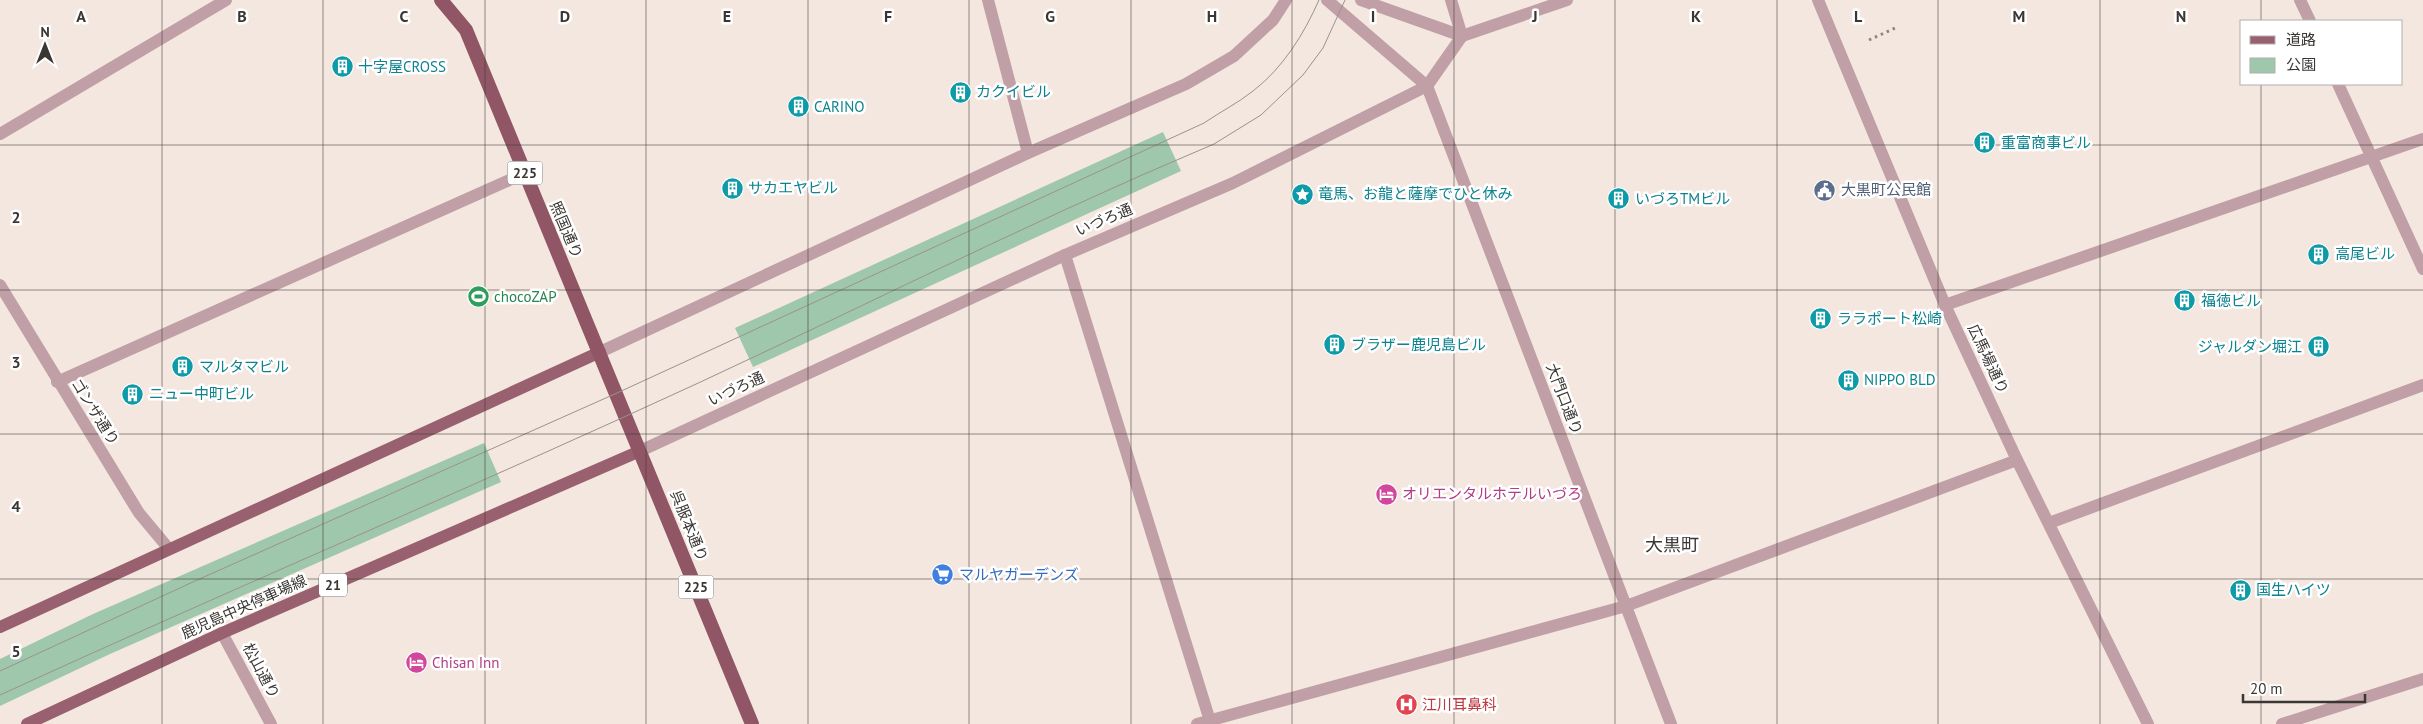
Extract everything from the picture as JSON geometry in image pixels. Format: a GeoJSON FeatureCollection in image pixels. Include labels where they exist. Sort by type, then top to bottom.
{"type":"FeatureCollection","features":[{"type":"Feature","properties":{"kind":"highway","name":"照国通り"},"geometry":{"type":"LineString","coordinates":[[441,0],[466,30],[640,451]]}},
{"type":"Feature","properties":{"kind":"highway","name":"呉服本通り"},"geometry":{"type":"LineString","coordinates":[[640,451],[752,724]]}},
{"type":"Feature","properties":{"kind":"main road"},"geometry":{"type":"LineString","coordinates":[[0,627],[600,352]]}},
{"type":"Feature","properties":{"kind":"main road","name":"鹿児島中央停車場線"},"geometry":{"type":"LineString","coordinates":[[27,724],[222,633],[640,451]]}},
{"type":"Feature","properties":{"kind":"street"},"geometry":{"type":"LineString","coordinates":[[0,134],[226,0]]}},
{"type":"Feature","properties":{"kind":"street"},"geometry":{"type":"LineString","coordinates":[[988,0],[1028,152]]}},
{"type":"Feature","properties":{"kind":"street"},"geometry":{"type":"LineString","coordinates":[[600,352],[1028,152],[1186,84],[1234,56],[1272,20],[1286,0]]}},
{"type":"Feature","properties":{"kind":"street"},"geometry":{"type":"LineString","coordinates":[[1327,0],[1427,86]]}},
{"type":"Feature","properties":{"kind":"street"},"geometry":{"type":"LineString","coordinates":[[1361,0],[1462,36],[1566,0]]}},
{"type":"Feature","properties":{"kind":"street"},"geometry":{"type":"LineString","coordinates":[[1452,0],[1462,36]]}},
{"type":"Feature","properties":{"kind":"street","name":"広馬場通り"},"geometry":{"type":"LineString","coordinates":[[1818,0],[1944,305],[2148,724]]}},
{"type":"Feature","properties":{"kind":"street"},"geometry":{"type":"LineString","coordinates":[[2300,0],[2310,20]]}},
{"type":"Feature","properties":{"kind":"street","name":"いづろ通"},"geometry":{"type":"LineString","coordinates":[[640,451],[1065,255],[1233,183],[1427,86],[1462,36]]}},
{"type":"Feature","properties":{"kind":"street"},"geometry":{"type":"LineString","coordinates":[[2338,85],[2423,269]]}},
{"type":"Feature","properties":{"kind":"street","name":"大門口通り"},"geometry":{"type":"LineString","coordinates":[[1427,86],[1671,724]]}},
{"type":"Feature","properties":{"kind":"street"},"geometry":{"type":"LineString","coordinates":[[1944,305],[2423,139]]}},
{"type":"Feature","properties":{"kind":"street"},"geometry":{"type":"LineString","coordinates":[[57,382],[525,173]]}},
{"type":"Feature","properties":{"kind":"street"},"geometry":{"type":"LineString","coordinates":[[1065,255],[1210,722]]}},
{"type":"Feature","properties":{"kind":"street","name":"ゴンザ通り"},"geometry":{"type":"LineString","coordinates":[[0,286],[138,513],[169,550]]}},
{"type":"Feature","properties":{"kind":"street"},"geometry":{"type":"LineString","coordinates":[[2049,523],[2423,385]]}},
{"type":"Feature","properties":{"kind":"street"},"geometry":{"type":"LineString","coordinates":[[1196,724],[1210,722],[1626,606],[2018,460]]}},
{"type":"Feature","properties":{"kind":"street","name":"松山通り"},"geometry":{"type":"LineString","coordinates":[[222,633],[271,724]]}},
{"type":"Feature","properties":{"kind":"street"},"geometry":{"type":"LineString","coordinates":[[2282,724],[2423,679]]}},
{"type":"Feature","properties":{"kind":"path"},"geometry":{"type":"LineString","coordinates":[[1869,40],[1895,28]]}},
{"type":"Feature","properties":{"kind":"green space"},"geometry":{"type":"Polygon","coordinates":[[[1163,132],[1181,171],[753,367],[735,328],[1163,132]]]}},
{"type":"Feature","properties":{"kind":"green space"},"geometry":{"type":"Polygon","coordinates":[[[484,443],[501,482],[110,654],[0,706],[0,659],[93,614],[484,443]]]}},
{"type":"Feature","properties":{"kind":"tram line"},"geometry":{"type":"LineString","coordinates":[[0,671],[195,581],[617,393],[1204,123],[1247,95],[1274,72],[1292,50],[1319,0]]}},
{"type":"Feature","properties":{"kind":"tram line"},"geometry":{"type":"LineString","coordinates":[[0,695],[624,417],[1065,210],[1214,144],[1261,115],[1303,75],[1323,48],[1345,0]]}},
{"type":"Feature","properties":{"kind":"place","name":"十字屋CROSS"},"geometry":{"type":"Point","coordinates":[342,67]}},
{"type":"Feature","properties":{"kind":"place","name":"カクイビル"},"geometry":{"type":"Point","coordinates":[960,92]}},
{"type":"Feature","properties":{"kind":"place","name":"CARINO"},"geometry":{"type":"Point","coordinates":[798,107]}},
{"type":"Feature","properties":{"kind":"place","name":"重富商事ビル"},"geometry":{"type":"Point","coordinates":[1985,143]}},
{"type":"Feature","properties":{"kind":"place","name":"サカエヤビル"},"geometry":{"type":"Point","coordinates":[732,188]}},
{"type":"Feature","properties":{"kind":"place","name":"大黒町公民館"},"geometry":{"type":"Point","coordinates":[1825,190]}},
{"type":"Feature","properties":{"kind":"place","name":"竜馬、お龍と薩摩でひと休み"},"geometry":{"type":"Point","coordinates":[1302,194]}},
{"type":"Feature","properties":{"kind":"place","name":"いづろTMビル"},"geometry":{"type":"Point","coordinates":[1619,199]}},
{"type":"Feature","properties":{"kind":"place","name":"高尾ビル"},"geometry":{"type":"Point","coordinates":[2319,254]}},
{"type":"Feature","properties":{"kind":"place","name":"chocoZAP"},"geometry":{"type":"Point","coordinates":[478,297]}},
{"type":"Feature","properties":{"kind":"place","name":"福徳ビル"},"geometry":{"type":"Point","coordinates":[2185,301]}},
{"type":"Feature","properties":{"kind":"place","name":"ララポート松崎"},"geometry":{"type":"Point","coordinates":[1821,319]}},
{"type":"Feature","properties":{"kind":"place","name":"ブラザー鹿児島ビル"},"geometry":{"type":"Point","coordinates":[1335,345]}},
{"type":"Feature","properties":{"kind":"place","name":"ジャルダン堀江"},"geometry":{"type":"Point","coordinates":[2318,347]}},
{"type":"Feature","properties":{"kind":"place","name":"マルタマビル"},"geometry":{"type":"Point","coordinates":[183,367]}},
{"type":"Feature","properties":{"kind":"place","name":"NIPPO BLD"},"geometry":{"type":"Point","coordinates":[1848,380]}},
{"type":"Feature","properties":{"kind":"place","name":"ニュー中町ビル"},"geometry":{"type":"Point","coordinates":[133,394]}},
{"type":"Feature","properties":{"kind":"place","name":"オリエンタルホテルいづろ"},"geometry":{"type":"Point","coordinates":[1386,494]}},
{"type":"Feature","properties":{"kind":"place","name":"マルヤガーデンズ"},"geometry":{"type":"Point","coordinates":[943,575]}},
{"type":"Feature","properties":{"kind":"place","name":"国生ハイツ"},"geometry":{"type":"Point","coordinates":[2240,590]}},
{"type":"Feature","properties":{"kind":"place","name":"Chisan Inn"},"geometry":{"type":"Point","coordinates":[416,663]}},
{"type":"Feature","properties":{"kind":"place","name":"江川耳鼻科"},"geometry":{"type":"Point","coordinates":[1406,705]}},
{"type":"Feature","properties":{"kind":"district","name":"大黒町"},"geometry":{"type":"Point","coordinates":[1672,545]}}]}
